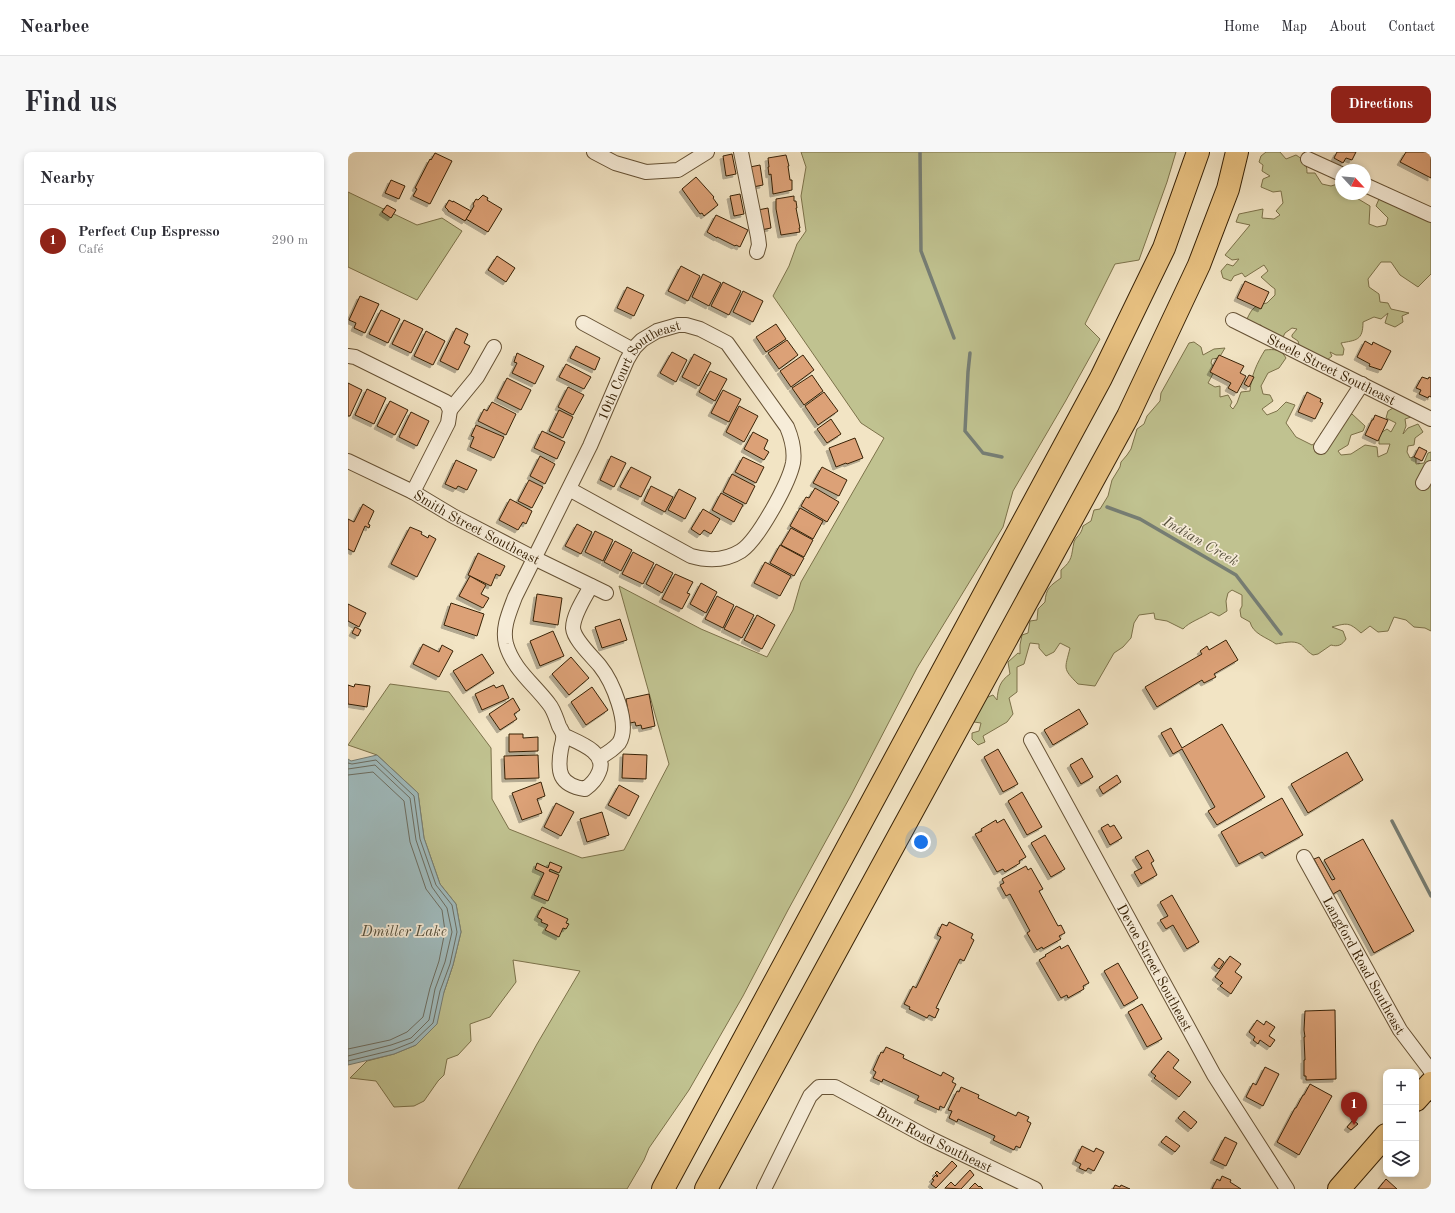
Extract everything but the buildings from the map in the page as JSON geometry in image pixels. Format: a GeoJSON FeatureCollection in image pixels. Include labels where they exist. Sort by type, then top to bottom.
{"type":"FeatureCollection","features":[{"type":"Feature","properties":{"kind":"main road"},"geometry":{"type":"LineString","coordinates":[[663,1189],[1101,378],[1164,248],[1198,152]]}},
{"type":"Feature","properties":{"kind":"main road"},"geometry":{"type":"LineString","coordinates":[[706,1189],[1128,416],[1199,265],[1228,188],[1237,152]]}},
{"type":"Feature","properties":{"kind":"main road"},"geometry":{"type":"LineString","coordinates":[[1419,1097],[1431,1083]]}},
{"type":"Feature","properties":{"kind":"main road"},"geometry":{"type":"LineString","coordinates":[[1339,1189],[1383,1138]]}},
{"type":"Feature","properties":{"kind":"main road"},"geometry":{"type":"LineString","coordinates":[[717,1189],[722,1160]]}},
{"type":"Feature","properties":{"kind":"street"},"geometry":{"type":"LineString","coordinates":[[594,152],[615,162],[646,172],[678,170],[707,152]]}},
{"type":"Feature","properties":{"kind":"street"},"geometry":{"type":"LineString","coordinates":[[741,152],[758,237],[757,252]]}},
{"type":"Feature","properties":{"kind":"street"},"geometry":{"type":"LineString","coordinates":[[1308,159],[1335,171]]}},
{"type":"Feature","properties":{"kind":"street"},"geometry":{"type":"LineString","coordinates":[[1371,188],[1431,215]]}},
{"type":"Feature","properties":{"kind":"street","name":"Steele Street Southeast"},"geometry":{"type":"LineString","coordinates":[[1233,320],[1431,419]]}},
{"type":"Feature","properties":{"kind":"street"},"geometry":{"type":"LineString","coordinates":[[583,322],[633,350]]}},
{"type":"Feature","properties":{"kind":"street","name":"10th Court Southeast"},"geometry":{"type":"LineString","coordinates":[[563,735],[550,704],[521,672],[512,658],[506,645],[504,631],[515,597],[569,490],[590,446],[627,360],[633,350],[642,340],[657,331],[678,325],[686,325],[700,329],[727,343],[787,427],[792,439],[794,451],[789,476],[760,531],[741,551],[727,558],[716,560],[691,556],[569,490]]}},
{"type":"Feature","properties":{"kind":"street"},"geometry":{"type":"LineString","coordinates":[[413,492],[448,423],[450,410],[477,377],[494,347]]}},
{"type":"Feature","properties":{"kind":"street"},"geometry":{"type":"LineString","coordinates":[[348,356],[355,357],[446,402],[450,410]]}},
{"type":"Feature","properties":{"kind":"street"},"geometry":{"type":"LineString","coordinates":[[1321,447],[1362,384]]}},
{"type":"Feature","properties":{"kind":"street","name":"Smith Street Southeast"},"geometry":{"type":"LineString","coordinates":[[348,461],[413,492],[453,516],[606,593]]}},
{"type":"Feature","properties":{"kind":"street"},"geometry":{"type":"LineString","coordinates":[[1423,483],[1431,468]]}},
{"type":"Feature","properties":{"kind":"street"},"geometry":{"type":"LineString","coordinates":[[591,586],[580,606],[573,628],[575,636],[598,664],[613,688],[622,720],[622,734],[618,744],[599,758]]}},
{"type":"Feature","properties":{"kind":"street"},"geometry":{"type":"LineString","coordinates":[[563,735],[582,744],[599,758],[601,767],[592,784],[584,789],[568,784],[562,778],[559,771],[563,735]]}},
{"type":"Feature","properties":{"kind":"street","name":"Devoe Street Southeast"},"geometry":{"type":"LineString","coordinates":[[1032,740],[1214,1075],[1287,1189]]}},
{"type":"Feature","properties":{"kind":"street","name":"Langford Road Southeast"},"geometry":{"type":"LineString","coordinates":[[1304,857],[1400,1030],[1431,1070]]}},
{"type":"Feature","properties":{"kind":"street","name":"Burr Road Southeast"},"geometry":{"type":"LineString","coordinates":[[764,1189],[810,1096],[819,1087],[835,1087],[927,1137],[1035,1189]]}},
{"type":"Feature","properties":{"kind":"green space"},"geometry":{"type":"Polygon","coordinates":[[[801,152],[1176,152],[1167,182],[1139,260],[1115,264],[1085,324],[1100,339],[1013,491],[1003,527],[917,668],[850,797],[743,996],[689,1090],[649,1148],[644,1160],[627,1189],[458,1189],[537,1044],[580,971],[513,960],[516,982],[490,1017],[470,1024],[471,1041],[458,1055],[447,1059],[444,1075],[424,1101],[414,1106],[394,1107],[376,1081],[350,1078],[367,1061],[394,1054],[416,1045],[444,992],[453,965],[461,932],[456,904],[440,884],[424,838],[418,793],[377,755],[348,745],[390,684],[449,692],[491,748],[492,799],[509,829],[582,858],[624,850],[669,764],[619,586],[701,629],[767,657],[793,610],[801,582],[884,438],[861,423],[773,296],[789,266],[797,244],[806,231],[801,196],[806,167],[801,152]]]}},
{"type":"Feature","properties":{"kind":"green space"},"geometry":{"type":"Polygon","coordinates":[[[1266,152],[1280,152],[1286,159],[1296,155],[1304,162],[1307,173],[1315,173],[1322,184],[1331,186],[1335,185],[1335,200],[1360,200],[1370,206],[1369,224],[1377,227],[1386,225],[1388,218],[1376,206],[1379,199],[1389,193],[1431,212],[1431,274],[1418,287],[1400,275],[1391,262],[1381,262],[1368,279],[1369,287],[1379,294],[1380,302],[1388,303],[1391,309],[1409,313],[1402,316],[1403,322],[1395,327],[1385,323],[1388,313],[1381,319],[1374,317],[1363,322],[1362,333],[1358,338],[1341,343],[1344,349],[1343,355],[1336,355],[1330,352],[1332,356],[1326,361],[1300,349],[1298,341],[1292,337],[1297,329],[1292,328],[1285,333],[1282,339],[1265,332],[1261,325],[1251,326],[1247,319],[1252,310],[1257,306],[1267,303],[1275,295],[1275,289],[1261,277],[1268,271],[1264,265],[1245,277],[1242,273],[1234,276],[1231,281],[1223,278],[1221,271],[1227,264],[1233,266],[1239,259],[1232,260],[1225,255],[1250,225],[1236,222],[1239,214],[1263,209],[1262,218],[1274,219],[1280,215],[1276,211],[1283,203],[1281,191],[1273,192],[1261,187],[1263,179],[1270,176],[1262,171],[1263,165],[1259,162],[1261,156],[1266,152]]]}},
{"type":"Feature","properties":{"kind":"green space"},"geometry":{"type":"Polygon","coordinates":[[[348,192],[417,225],[442,218],[462,231],[417,300],[348,267],[348,192]]]}},
{"type":"Feature","properties":{"kind":"green space"},"geometry":{"type":"Polygon","coordinates":[[[1194,342],[1201,347],[1203,355],[1214,349],[1225,348],[1219,358],[1212,359],[1211,363],[1215,370],[1208,383],[1215,387],[1220,386],[1220,397],[1228,395],[1232,402],[1230,406],[1233,409],[1241,392],[1250,391],[1255,370],[1265,350],[1280,351],[1286,358],[1279,368],[1268,373],[1261,386],[1263,394],[1270,395],[1273,401],[1262,409],[1267,415],[1277,411],[1286,402],[1295,405],[1286,423],[1296,437],[1312,445],[1320,440],[1321,433],[1326,428],[1352,414],[1365,426],[1363,431],[1351,435],[1348,445],[1338,451],[1341,455],[1351,454],[1365,445],[1377,447],[1378,457],[1387,453],[1390,444],[1379,444],[1379,434],[1387,429],[1391,432],[1396,423],[1386,418],[1388,411],[1393,408],[1414,416],[1405,419],[1406,426],[1403,434],[1408,428],[1418,424],[1423,432],[1415,438],[1414,445],[1408,446],[1407,452],[1410,458],[1416,456],[1416,464],[1424,463],[1428,453],[1431,452],[1431,631],[1425,628],[1414,627],[1406,620],[1394,617],[1388,631],[1378,632],[1370,626],[1361,633],[1351,625],[1341,625],[1332,627],[1343,631],[1346,639],[1343,643],[1338,646],[1331,645],[1318,654],[1313,655],[1297,643],[1288,642],[1276,644],[1260,635],[1254,630],[1250,622],[1241,617],[1240,610],[1242,606],[1242,595],[1232,590],[1228,593],[1226,601],[1227,611],[1219,616],[1211,612],[1183,629],[1167,621],[1155,619],[1154,613],[1139,615],[1134,623],[1131,638],[1123,647],[1114,653],[1095,686],[1078,684],[1069,675],[1066,664],[1070,648],[1060,643],[1054,652],[1046,656],[1039,648],[1039,644],[1030,643],[1024,664],[1017,667],[1017,692],[1009,698],[1013,714],[1007,722],[983,736],[985,742],[978,745],[972,739],[972,733],[979,731],[981,723],[974,722],[983,699],[993,695],[997,700],[1000,685],[1010,674],[1008,662],[1018,653],[1020,654],[1022,635],[1028,633],[1030,621],[1037,620],[1038,609],[1045,602],[1051,585],[1061,578],[1061,570],[1070,560],[1074,542],[1083,526],[1091,521],[1094,510],[1100,509],[1108,496],[1112,480],[1120,467],[1121,462],[1131,449],[1137,429],[1144,424],[1147,416],[1160,401],[1161,393],[1189,343],[1194,342]]]}},
{"type":"Feature","properties":{"kind":"water","name":"Dmiller Lake"},"geometry":{"type":"Polygon","coordinates":[[[377,755],[418,793],[424,838],[440,884],[456,904],[461,932],[453,965],[444,992],[437,1024],[416,1045],[394,1054],[348,1065],[348,759],[351,761],[377,755]]]}},
{"type":"Feature","properties":{"kind":"waterway","name":"Indian Creek"},"geometry":{"type":"LineString","coordinates":[[920,152],[921,251],[954,338]]}},
{"type":"Feature","properties":{"kind":"waterway","name":"Indian Creek"},"geometry":{"type":"LineString","coordinates":[[970,353],[965,431],[983,453],[1002,457]]}},
{"type":"Feature","properties":{"kind":"waterway","name":"Indian Creek"},"geometry":{"type":"LineString","coordinates":[[1107,507],[1140,519],[1236,575],[1281,634]]}},
{"type":"Feature","properties":{"kind":"waterway","name":"Indian Creek"},"geometry":{"type":"LineString","coordinates":[[1392,821],[1431,896]]}},
{"type":"Feature","properties":{"kind":"place","name":"Perfect Cup Espresso"},"geometry":{"type":"Point","coordinates":[1354,1125]}}]}
